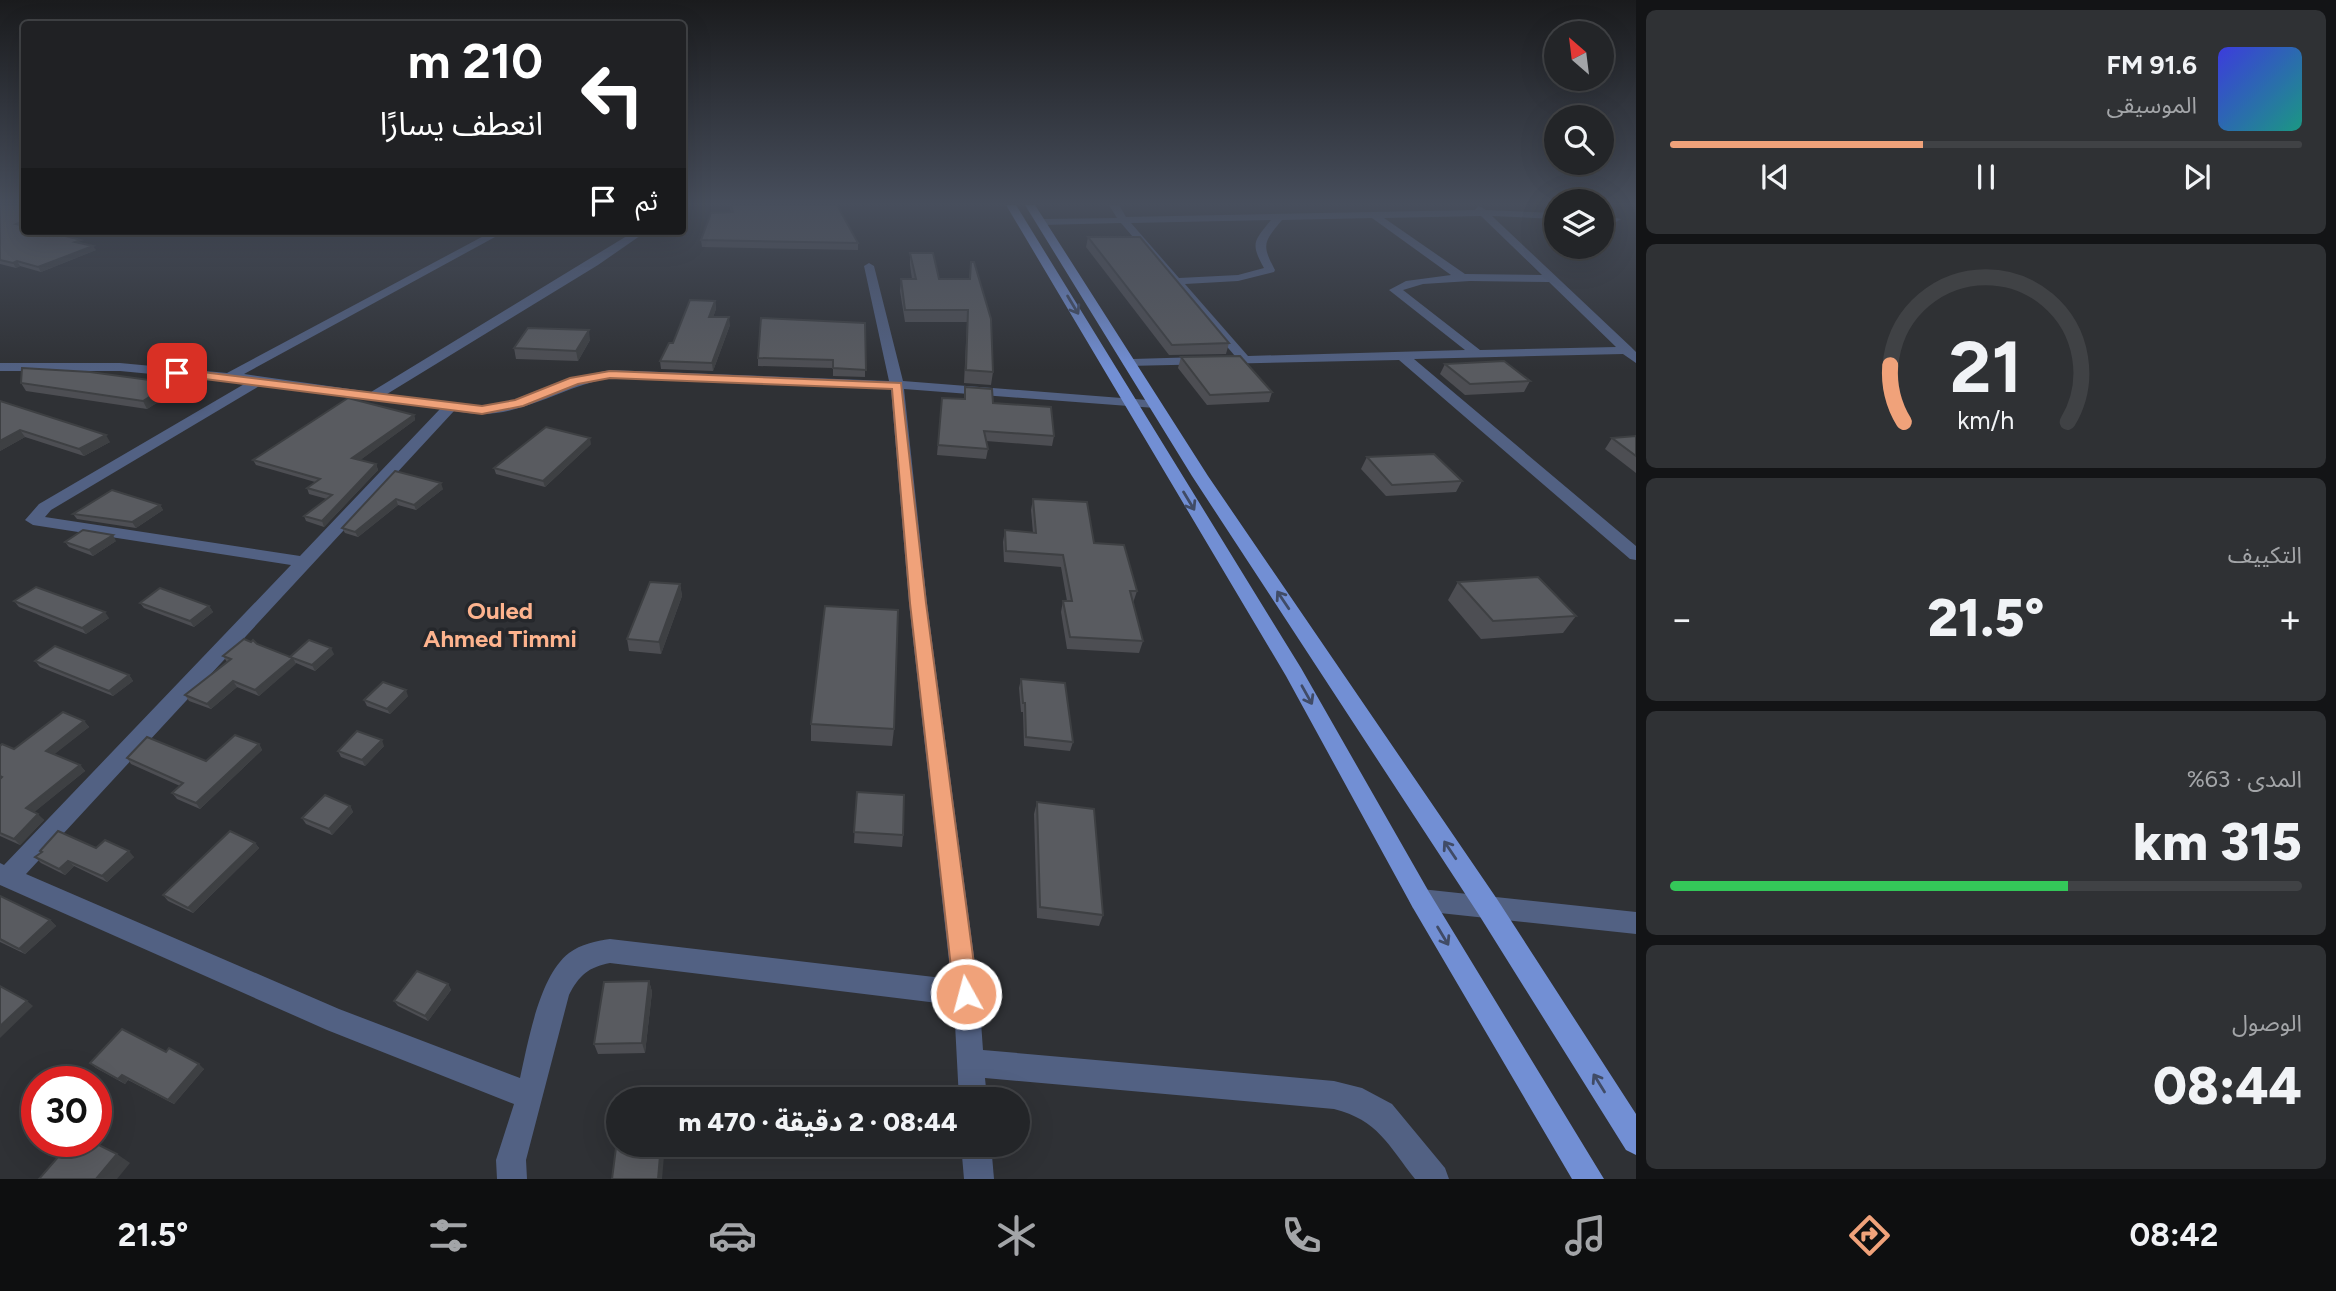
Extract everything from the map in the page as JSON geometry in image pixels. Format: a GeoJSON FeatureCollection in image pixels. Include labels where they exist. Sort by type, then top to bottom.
{"type":"FeatureCollection","features":[{"type":"Feature","properties":{"kind":"main road"},"geometry":{"type":"LineString","coordinates":[[1044,260],[1294,673],[1421,900],[1589,1179]]}},
{"type":"Feature","properties":{"kind":"main road"},"geometry":{"type":"LineString","coordinates":[[1066,260],[1208,487],[1488,907],[1636,1140]]}},
{"type":"Feature","properties":{"kind":"street"},"geometry":{"type":"LineString","coordinates":[[229,377],[447,260]]}},
{"type":"Feature","properties":{"kind":"street"},"geometry":{"type":"LineString","coordinates":[[374,396],[595,260]]}},
{"type":"Feature","properties":{"kind":"street"},"geometry":{"type":"LineString","coordinates":[[1158,260],[1245,360]]}},
{"type":"Feature","properties":{"kind":"street"},"geometry":{"type":"LineString","coordinates":[[1177,281],[1238,278],[1270,270],[1264,260]]}},
{"type":"Feature","properties":{"kind":"street"},"geometry":{"type":"LineString","coordinates":[[1438,260],[1463,278]]}},
{"type":"Feature","properties":{"kind":"street"},"geometry":{"type":"LineString","coordinates":[[1533,260],[1631,355]]}},
{"type":"Feature","properties":{"kind":"street"},"geometry":{"type":"LineString","coordinates":[[869,266],[897,385],[918,603],[966,994],[972,1087]]}},
{"type":"Feature","properties":{"kind":"street"},"geometry":{"type":"LineString","coordinates":[[1477,354],[1395,290],[1400,285],[1416,280],[1553,279]]}},
{"type":"Feature","properties":{"kind":"street"},"geometry":{"type":"LineString","coordinates":[[1132,363],[1477,354],[1631,355]]}},
{"type":"Feature","properties":{"kind":"street"},"geometry":{"type":"LineString","coordinates":[[1402,356],[1636,555]]}},
{"type":"Feature","properties":{"kind":"street"},"geometry":{"type":"LineString","coordinates":[[0,367],[36,364],[99,366],[229,377],[450,407],[496,409],[518,404],[575,381],[610,374],[897,385],[1156,404]]}},
{"type":"Feature","properties":{"kind":"street"},"geometry":{"type":"LineString","coordinates":[[258,381],[45,508],[33,520],[306,562]]}},
{"type":"Feature","properties":{"kind":"street"},"geometry":{"type":"LineString","coordinates":[[450,407],[306,562],[4,875],[336,1021],[530,1096]]}},
{"type":"Feature","properties":{"kind":"street"},"geometry":{"type":"LineString","coordinates":[[1421,900],[1636,923]]}},
{"type":"Feature","properties":{"kind":"street"},"geometry":{"type":"LineString","coordinates":[[512,1179],[511,1160],[557,993],[574,964],[595,953],[610,951],[966,994]]}},
{"type":"Feature","properties":{"kind":"street"},"geometry":{"type":"LineString","coordinates":[[970,1063],[1334,1095],[1362,1102],[1382,1114],[1434,1179]]}},
{"type":"Feature","properties":{"kind":"street"},"geometry":{"type":"LineString","coordinates":[[977,1157],[979,1179]]}},
{"type":"Feature","properties":{"kind":"building"},"geometry":{"type":"Polygon","coordinates":[[[0,260],[56,260],[38,267],[17,261],[13,263],[0,260]]]}},
{"type":"Feature","properties":{"kind":"building"},"geometry":{"type":"Polygon","coordinates":[[[912,260],[935,260],[939,279],[970,279],[971,262],[974,262],[991,319],[993,372],[966,370],[968,310],[905,310],[901,279],[916,279],[912,260]]]}},
{"type":"Feature","properties":{"kind":"building"},"geometry":{"type":"Polygon","coordinates":[[[1106,260],[1159,260],[1229,343],[1172,345],[1106,260]]]}},
{"type":"Feature","properties":{"kind":"building"},"geometry":{"type":"Polygon","coordinates":[[[690,300],[715,301],[709,317],[729,317],[712,363],[660,361],[669,343],[673,343],[690,300]]]}},
{"type":"Feature","properties":{"kind":"building"},"geometry":{"type":"Polygon","coordinates":[[[761,318],[865,323],[866,370],[833,368],[833,360],[758,358],[761,318]]]}},
{"type":"Feature","properties":{"kind":"building"},"geometry":{"type":"Polygon","coordinates":[[[528,328],[589,330],[576,351],[514,348],[528,328]]]}},
{"type":"Feature","properties":{"kind":"building"},"geometry":{"type":"Polygon","coordinates":[[[1240,356],[1272,392],[1210,395],[1181,357],[1240,356]]]}},
{"type":"Feature","properties":{"kind":"building"},"geometry":{"type":"Polygon","coordinates":[[[1504,361],[1530,381],[1470,384],[1445,364],[1504,361]]]}},
{"type":"Feature","properties":{"kind":"building"},"geometry":{"type":"Polygon","coordinates":[[[22,368],[90,372],[172,383],[143,401],[21,383],[22,368]]]}},
{"type":"Feature","properties":{"kind":"building"},"geometry":{"type":"Polygon","coordinates":[[[965,387],[992,389],[993,403],[1051,407],[1054,436],[984,431],[988,449],[938,445],[942,398],[965,399],[965,387]]]}},
{"type":"Feature","properties":{"kind":"building"},"geometry":{"type":"Polygon","coordinates":[[[348,398],[414,415],[352,458],[376,464],[322,521],[304,516],[332,495],[307,488],[320,479],[253,460],[348,398]]]}},
{"type":"Feature","properties":{"kind":"building"},"geometry":{"type":"Polygon","coordinates":[[[0,401],[106,435],[79,449],[20,430],[0,441],[0,401]]]}},
{"type":"Feature","properties":{"kind":"building"},"geometry":{"type":"Polygon","coordinates":[[[546,427],[590,438],[543,481],[494,468],[546,427]]]}},
{"type":"Feature","properties":{"kind":"building"},"geometry":{"type":"Polygon","coordinates":[[[1636,436],[1636,456],[1612,438],[1636,436]]]}},
{"type":"Feature","properties":{"kind":"building"},"geometry":{"type":"Polygon","coordinates":[[[1434,454],[1462,481],[1392,485],[1367,457],[1434,454]]]}},
{"type":"Feature","properties":{"kind":"building"},"geometry":{"type":"Polygon","coordinates":[[[395,471],[441,483],[414,505],[396,499],[355,532],[342,528],[395,471]]]}},
{"type":"Feature","properties":{"kind":"building"},"geometry":{"type":"Polygon","coordinates":[[[112,490],[160,505],[132,522],[73,514],[112,490]]]}},
{"type":"Feature","properties":{"kind":"building"},"geometry":{"type":"Polygon","coordinates":[[[1033,499],[1087,502],[1094,543],[1124,545],[1137,591],[1130,591],[1143,641],[1070,637],[1063,601],[1072,601],[1063,555],[1006,551],[1005,530],[1036,533],[1033,499]]]}},
{"type":"Feature","properties":{"kind":"building"},"geometry":{"type":"Polygon","coordinates":[[[83,530],[113,535],[89,550],[65,542],[83,530]]]}},
{"type":"Feature","properties":{"kind":"building"},"geometry":{"type":"Polygon","coordinates":[[[1538,577],[1576,616],[1493,621],[1458,582],[1538,577]]]}},
{"type":"Feature","properties":{"kind":"building"},"geometry":{"type":"Polygon","coordinates":[[[650,582],[680,584],[659,642],[627,639],[650,582]]]}},
{"type":"Feature","properties":{"kind":"building"},"geometry":{"type":"Polygon","coordinates":[[[36,587],[105,612],[82,628],[14,601],[36,587]]]}},
{"type":"Feature","properties":{"kind":"building"},"geometry":{"type":"Polygon","coordinates":[[[160,588],[209,606],[190,621],[140,603],[160,588]]]}},
{"type":"Feature","properties":{"kind":"building"},"geometry":{"type":"Polygon","coordinates":[[[825,606],[898,610],[894,729],[811,724],[825,606]]]}},
{"type":"Feature","properties":{"kind":"building"},"geometry":{"type":"Polygon","coordinates":[[[244,639],[251,642],[253,640],[293,658],[255,690],[233,681],[207,704],[185,695],[231,659],[223,656],[244,639]]]}},
{"type":"Feature","properties":{"kind":"building"},"geometry":{"type":"Polygon","coordinates":[[[309,640],[331,648],[312,665],[290,657],[309,640]]]}},
{"type":"Feature","properties":{"kind":"building"},"geometry":{"type":"Polygon","coordinates":[[[55,646],[129,675],[109,691],[35,661],[55,646]]]}},
{"type":"Feature","properties":{"kind":"building"},"geometry":{"type":"Polygon","coordinates":[[[1021,679],[1065,683],[1073,742],[1026,737],[1021,679]]]}},
{"type":"Feature","properties":{"kind":"building"},"geometry":{"type":"Polygon","coordinates":[[[383,682],[406,690],[387,709],[364,700],[383,682]]]}},
{"type":"Feature","properties":{"kind":"building"},"geometry":{"type":"Polygon","coordinates":[[[63,712],[84,721],[46,751],[80,765],[26,808],[38,814],[14,839],[0,833],[0,746],[2,744],[14,749],[63,712]]]}},
{"type":"Feature","properties":{"kind":"building"},"geometry":{"type":"Polygon","coordinates":[[[357,731],[382,740],[362,760],[338,751],[357,731]]]}},
{"type":"Feature","properties":{"kind":"building"},"geometry":{"type":"Polygon","coordinates":[[[235,735],[259,744],[196,803],[172,793],[183,783],[127,758],[147,737],[206,761],[235,735]]]}},
{"type":"Feature","properties":{"kind":"building"},"geometry":{"type":"Polygon","coordinates":[[[857,792],[904,795],[903,835],[854,832],[857,792]]]}},
{"type":"Feature","properties":{"kind":"building"},"geometry":{"type":"Polygon","coordinates":[[[325,795],[350,806],[329,829],[302,818],[325,795]]]}},
{"type":"Feature","properties":{"kind":"building"},"geometry":{"type":"Polygon","coordinates":[[[1037,802],[1094,809],[1103,915],[1040,907],[1037,802]]]}},
{"type":"Feature","properties":{"kind":"building"},"geometry":{"type":"Polygon","coordinates":[[[58,831],[96,848],[105,840],[129,851],[102,876],[68,861],[59,869],[35,857],[58,831]]]}},
{"type":"Feature","properties":{"kind":"building"},"geometry":{"type":"Polygon","coordinates":[[[230,831],[255,843],[188,908],[163,895],[230,831]]]}},
{"type":"Feature","properties":{"kind":"building"},"geometry":{"type":"Polygon","coordinates":[[[0,896],[50,920],[19,949],[0,939],[0,896]]]}},
{"type":"Feature","properties":{"kind":"building"},"geometry":{"type":"Polygon","coordinates":[[[417,971],[448,984],[425,1016],[394,1001],[417,971]]]}},
{"type":"Feature","properties":{"kind":"building"},"geometry":{"type":"Polygon","coordinates":[[[649,981],[642,1043],[594,1044],[604,982],[649,981]]]}},
{"type":"Feature","properties":{"kind":"building"},"geometry":{"type":"Polygon","coordinates":[[[0,986],[27,1001],[0,1026],[0,986]]]}},
{"type":"Feature","properties":{"kind":"building"},"geometry":{"type":"Polygon","coordinates":[[[122,1029],[166,1052],[169,1048],[199,1064],[168,1100],[122,1075],[118,1079],[112,1076],[112,1066],[95,1066],[90,1063],[122,1029]]]}},
{"type":"Feature","properties":{"kind":"building"},"geometry":{"type":"Polygon","coordinates":[[[112,1152],[117,1154],[96,1179],[39,1179],[58,1157],[112,1157],[112,1152]]]}},
{"type":"Feature","properties":{"kind":"building"},"geometry":{"type":"Polygon","coordinates":[[[615,1157],[660,1157],[658,1179],[612,1179],[615,1157]]]}},
{"type":"Feature","properties":{"kind":"district","name":"Ouled Ahmed Timmi"},"geometry":{"type":"Point","coordinates":[500,624]}},
{"type":"Feature","properties":{"kind":"route"},"geometry":{"type":"LineString","coordinates":[[177,373],[229,377],[482,410],[518,404],[575,381],[610,374],[897,385],[918,603],[966,994]]}}]}
